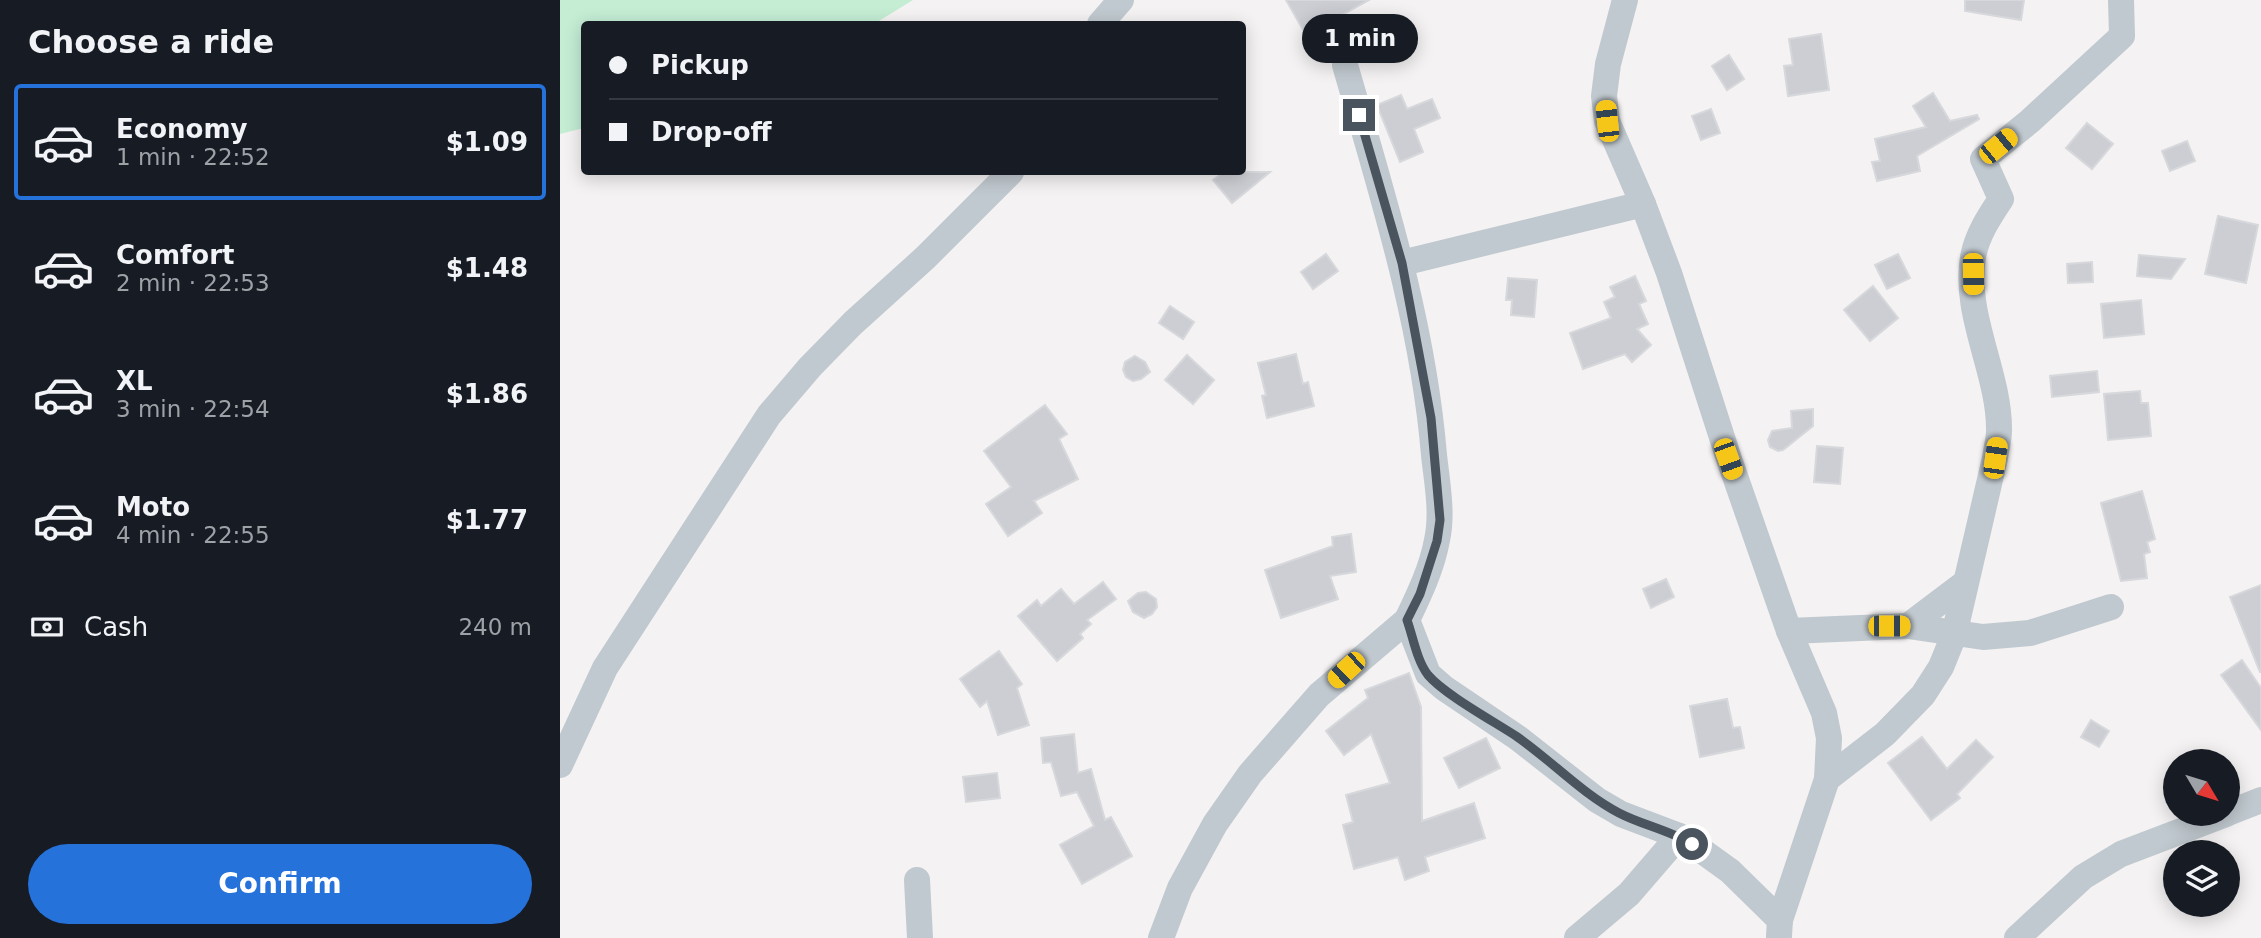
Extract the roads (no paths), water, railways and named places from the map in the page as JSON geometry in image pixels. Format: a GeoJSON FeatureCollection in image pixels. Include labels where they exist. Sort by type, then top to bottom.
{"type":"FeatureCollection","features":[{"type":"Feature","properties":{"kind":"street"},"geometry":{"type":"LineString","coordinates":[[1103,21],[1121,0]]}},
{"type":"Feature","properties":{"kind":"street"},"geometry":{"type":"LineString","coordinates":[[1625,0],[1608,64],[1605,96],[1607,121],[1670,273],[1728,459],[1789,631],[1824,713],[1829,738],[1827,779],[1779,929]]}},
{"type":"Feature","properties":{"kind":"street"},"geometry":{"type":"LineString","coordinates":[[1827,779],[1885,734],[1923,695],[1941,667],[1954,635],[1999,432],[1973,290],[1973,257],[1983,227],[2001,199],[1983,159],[2122,36],[2121,0]]}},
{"type":"Feature","properties":{"kind":"street"},"geometry":{"type":"LineString","coordinates":[[1161,938],[1180,888],[1215,824],[1250,774],[1319,695],[1407,620],[1420,594],[1437,541],[1440,520],[1431,418],[1402,263],[1345,65]]}},
{"type":"Feature","properties":{"kind":"street"},"geometry":{"type":"LineString","coordinates":[[560,765],[605,668],[769,415],[853,323],[926,257],[1008,175]]}},
{"type":"Feature","properties":{"kind":"street"},"geometry":{"type":"LineString","coordinates":[[1402,263],[1643,204]]}},
{"type":"Feature","properties":{"kind":"street"},"geometry":{"type":"LineString","coordinates":[[1908,626],[1965,583]]}},
{"type":"Feature","properties":{"kind":"street"},"geometry":{"type":"LineString","coordinates":[[1789,631],[1908,626],[1954,635],[1983,637],[2030,633],[2111,607]]}},
{"type":"Feature","properties":{"kind":"street"},"geometry":{"type":"LineString","coordinates":[[1407,620],[1428,674],[1444,688],[1518,738],[1597,800],[1621,814],[1679,836],[1730,871],[1779,929]]}},
{"type":"Feature","properties":{"kind":"street"},"geometry":{"type":"LineString","coordinates":[[2240,808],[2261,800]]}},
{"type":"Feature","properties":{"kind":"street"},"geometry":{"type":"LineString","coordinates":[[2017,938],[2083,877],[2121,854],[2193,826]]}},
{"type":"Feature","properties":{"kind":"street"},"geometry":{"type":"LineString","coordinates":[[1577,938],[1629,894],[1679,836]]}},
{"type":"Feature","properties":{"kind":"street"},"geometry":{"type":"LineString","coordinates":[[916,880],[920,938]]}}]}
